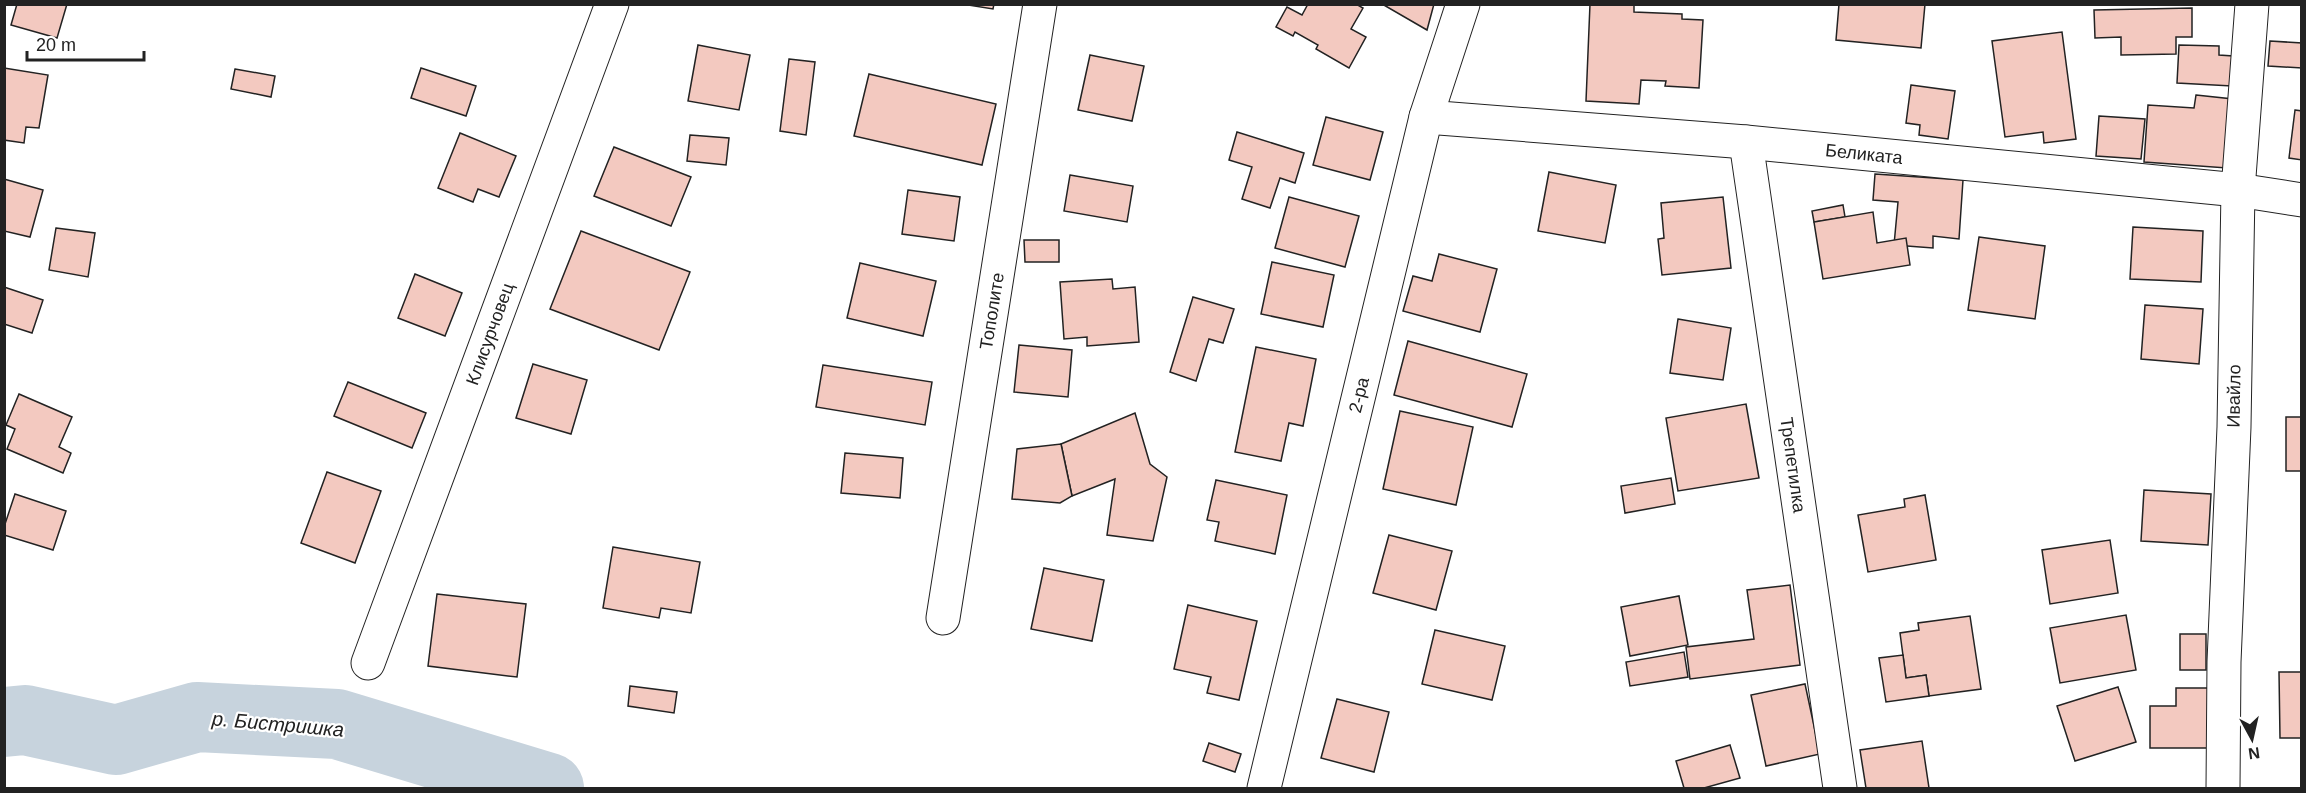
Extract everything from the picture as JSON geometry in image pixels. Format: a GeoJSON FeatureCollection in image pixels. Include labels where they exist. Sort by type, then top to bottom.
{"type":"FeatureCollection","features":[{"type":"Feature","properties":{"kind":"street","name":"Клисурчовец"},"geometry":{"type":"LineString","coordinates":[[368,663],[612,4]]}},
{"type":"Feature","properties":{"kind":"street","name":"Тополите"},"geometry":{"type":"LineString","coordinates":[[944,618],[1040,4]]}},
{"type":"Feature","properties":{"kind":"street","name":"2-ра"},"geometry":{"type":"LineString","coordinates":[[1264,789],[1426,117],[1463,4]]}},
{"type":"Feature","properties":{"kind":"street","name":"Ивайло"},"geometry":{"type":"LineString","coordinates":[[2223,789],[2224,662],[2234,427],[2238,190],[2252,4]]}},
{"type":"Feature","properties":{"kind":"street","name":"Беликата"},"geometry":{"type":"LineString","coordinates":[[1426,117],[1746,142],[2238,190],[2301,200]]}},
{"type":"Feature","properties":{"kind":"street","name":"Трепетилка"},"geometry":{"type":"LineString","coordinates":[[1746,142],[1840,789]]}},
{"type":"Feature","properties":{"kind":"building"},"geometry":{"type":"Polygon","coordinates":[[[17,4],[67,4],[57,38],[11,25],[17,4]]]}},
{"type":"Feature","properties":{"kind":"building"},"geometry":{"type":"Polygon","coordinates":[[[962,4],[994,4],[993,9],[962,4]]]}},
{"type":"Feature","properties":{"kind":"building"},"geometry":{"type":"Polygon","coordinates":[[[1308,4],[1356,4],[1363,8],[1351,29],[1366,37],[1349,68],[1316,49],[1318,45],[1295,32],[1293,36],[1276,27],[1287,7],[1302,15],[1308,4]]]}},
{"type":"Feature","properties":{"kind":"building"},"geometry":{"type":"Polygon","coordinates":[[[1382,4],[1434,4],[1427,30],[1382,4]]]}},
{"type":"Feature","properties":{"kind":"building"},"geometry":{"type":"Polygon","coordinates":[[[1590,4],[1634,4],[1634,12],[1682,14],[1682,19],[1703,20],[1699,88],[1665,86],[1666,81],[1641,80],[1639,104],[1586,101],[1590,4]]]}},
{"type":"Feature","properties":{"kind":"building"},"geometry":{"type":"Polygon","coordinates":[[[1839,4],[1925,4],[1921,48],[1836,40],[1839,4]]]}},
{"type":"Feature","properties":{"kind":"building"},"geometry":{"type":"Polygon","coordinates":[[[2192,8],[2192,37],[2176,37],[2176,54],[2121,55],[2121,37],[2095,38],[2094,10],[2192,8]]]}},
{"type":"Feature","properties":{"kind":"building"},"geometry":{"type":"Polygon","coordinates":[[[2062,32],[2076,139],[2044,143],[2043,132],[2005,137],[1992,41],[2062,32]]]}},
{"type":"Feature","properties":{"kind":"building"},"geometry":{"type":"Polygon","coordinates":[[[2270,41],[2302,43],[2302,68],[2268,66],[2270,41]]]}},
{"type":"Feature","properties":{"kind":"building"},"geometry":{"type":"Polygon","coordinates":[[[698,45],[750,55],[739,110],[688,101],[698,45]]]}},
{"type":"Feature","properties":{"kind":"building"},"geometry":{"type":"Polygon","coordinates":[[[2179,45],[2219,46],[2219,55],[2233,56],[2232,86],[2177,83],[2179,45]]]}},
{"type":"Feature","properties":{"kind":"building"},"geometry":{"type":"Polygon","coordinates":[[[1090,55],[1144,66],[1132,121],[1078,110],[1090,55]]]}},
{"type":"Feature","properties":{"kind":"building"},"geometry":{"type":"Polygon","coordinates":[[[789,59],[815,62],[806,135],[780,131],[789,59]]]}},
{"type":"Feature","properties":{"kind":"building"},"geometry":{"type":"Polygon","coordinates":[[[4,68],[48,75],[39,128],[26,127],[24,143],[4,140],[4,68]]]}},
{"type":"Feature","properties":{"kind":"building"},"geometry":{"type":"Polygon","coordinates":[[[421,68],[476,86],[466,116],[411,98],[421,68]]]}},
{"type":"Feature","properties":{"kind":"building"},"geometry":{"type":"Polygon","coordinates":[[[235,69],[275,76],[271,97],[231,89],[235,69]]]}},
{"type":"Feature","properties":{"kind":"building"},"geometry":{"type":"Polygon","coordinates":[[[869,74],[996,104],[982,165],[854,136],[869,74]]]}},
{"type":"Feature","properties":{"kind":"building"},"geometry":{"type":"Polygon","coordinates":[[[1911,85],[1955,91],[1948,139],[1919,135],[1920,125],[1906,123],[1911,85]]]}},
{"type":"Feature","properties":{"kind":"building"},"geometry":{"type":"Polygon","coordinates":[[[2196,95],[2233,99],[2227,168],[2144,162],[2148,105],[2194,108],[2196,95]]]}},
{"type":"Feature","properties":{"kind":"building"},"geometry":{"type":"Polygon","coordinates":[[[2295,110],[2302,111],[2302,160],[2289,158],[2295,110]]]}},
{"type":"Feature","properties":{"kind":"building"},"geometry":{"type":"Polygon","coordinates":[[[2099,116],[2145,119],[2141,159],[2096,156],[2099,116]]]}},
{"type":"Feature","properties":{"kind":"building"},"geometry":{"type":"Polygon","coordinates":[[[1326,117],[1383,132],[1370,180],[1313,165],[1326,117]]]}},
{"type":"Feature","properties":{"kind":"building"},"geometry":{"type":"Polygon","coordinates":[[[1237,132],[1304,153],[1295,183],[1280,178],[1270,208],[1242,199],[1252,167],[1229,160],[1237,132]]]}},
{"type":"Feature","properties":{"kind":"building"},"geometry":{"type":"Polygon","coordinates":[[[460,133],[516,156],[499,197],[478,189],[473,202],[438,188],[460,133]]]}},
{"type":"Feature","properties":{"kind":"building"},"geometry":{"type":"Polygon","coordinates":[[[690,135],[729,138],[726,165],[687,161],[690,135]]]}},
{"type":"Feature","properties":{"kind":"building"},"geometry":{"type":"Polygon","coordinates":[[[614,147],[691,177],[671,226],[594,196],[614,147]]]}},
{"type":"Feature","properties":{"kind":"building"},"geometry":{"type":"Polygon","coordinates":[[[1549,172],[1616,185],[1605,243],[1538,231],[1549,172]]]}},
{"type":"Feature","properties":{"kind":"building"},"geometry":{"type":"Polygon","coordinates":[[[1875,174],[1963,180],[1959,239],[1933,236],[1933,248],[1894,245],[1898,202],[1873,200],[1875,174]]]}},
{"type":"Feature","properties":{"kind":"building"},"geometry":{"type":"Polygon","coordinates":[[[1070,175],[1133,186],[1127,222],[1064,211],[1070,175]]]}},
{"type":"Feature","properties":{"kind":"building"},"geometry":{"type":"Polygon","coordinates":[[[4,179],[43,190],[30,237],[4,231],[4,179]]]}},
{"type":"Feature","properties":{"kind":"building"},"geometry":{"type":"Polygon","coordinates":[[[908,190],[960,197],[954,241],[902,234],[908,190]]]}},
{"type":"Feature","properties":{"kind":"building"},"geometry":{"type":"Polygon","coordinates":[[[1289,197],[1359,216],[1345,267],[1275,248],[1289,197]]]}},
{"type":"Feature","properties":{"kind":"building"},"geometry":{"type":"Polygon","coordinates":[[[1723,197],[1731,268],[1662,275],[1658,239],[1664,238],[1661,203],[1723,197]]]}},
{"type":"Feature","properties":{"kind":"building"},"geometry":{"type":"Polygon","coordinates":[[[1843,205],[1845,217],[1814,222],[1812,211],[1843,205]]]}},
{"type":"Feature","properties":{"kind":"building"},"geometry":{"type":"Polygon","coordinates":[[[1873,212],[1877,243],[1906,238],[1910,265],[1823,279],[1814,222],[1873,212]]]}},
{"type":"Feature","properties":{"kind":"building"},"geometry":{"type":"Polygon","coordinates":[[[2133,227],[2203,231],[2201,282],[2130,279],[2133,227]]]}},
{"type":"Feature","properties":{"kind":"building"},"geometry":{"type":"Polygon","coordinates":[[[56,228],[95,233],[88,277],[49,270],[56,228]]]}},
{"type":"Feature","properties":{"kind":"building"},"geometry":{"type":"Polygon","coordinates":[[[581,231],[690,272],[659,350],[550,309],[581,231]]]}},
{"type":"Feature","properties":{"kind":"building"},"geometry":{"type":"Polygon","coordinates":[[[1979,237],[2045,246],[2035,319],[1968,310],[1979,237]]]}},
{"type":"Feature","properties":{"kind":"building"},"geometry":{"type":"Polygon","coordinates":[[[1024,240],[1059,240],[1059,262],[1025,262],[1024,240]]]}},
{"type":"Feature","properties":{"kind":"building"},"geometry":{"type":"Polygon","coordinates":[[[1439,254],[1497,269],[1480,332],[1403,311],[1413,276],[1432,281],[1439,254]]]}},
{"type":"Feature","properties":{"kind":"building"},"geometry":{"type":"Polygon","coordinates":[[[1272,262],[1334,275],[1323,327],[1261,314],[1272,262]]]}},
{"type":"Feature","properties":{"kind":"building"},"geometry":{"type":"Polygon","coordinates":[[[860,263],[936,281],[923,336],[847,318],[860,263]]]}},
{"type":"Feature","properties":{"kind":"building"},"geometry":{"type":"Polygon","coordinates":[[[415,274],[462,293],[445,336],[398,318],[415,274]]]}},
{"type":"Feature","properties":{"kind":"building"},"geometry":{"type":"Polygon","coordinates":[[[1112,279],[1113,289],[1135,287],[1139,342],[1087,346],[1087,337],[1064,339],[1060,282],[1112,279]]]}},
{"type":"Feature","properties":{"kind":"building"},"geometry":{"type":"Polygon","coordinates":[[[4,287],[43,300],[32,333],[4,324],[4,287]]]}},
{"type":"Feature","properties":{"kind":"building"},"geometry":{"type":"Polygon","coordinates":[[[1193,297],[1234,309],[1223,343],[1209,339],[1196,381],[1170,372],[1193,297]]]}},
{"type":"Feature","properties":{"kind":"building"},"geometry":{"type":"Polygon","coordinates":[[[2145,305],[2203,309],[2199,364],[2141,359],[2145,305]]]}},
{"type":"Feature","properties":{"kind":"building"},"geometry":{"type":"Polygon","coordinates":[[[1678,319],[1731,328],[1723,380],[1670,373],[1678,319]]]}},
{"type":"Feature","properties":{"kind":"building"},"geometry":{"type":"Polygon","coordinates":[[[1408,341],[1527,374],[1512,427],[1394,395],[1408,341]]]}},
{"type":"Feature","properties":{"kind":"building"},"geometry":{"type":"Polygon","coordinates":[[[1019,345],[1072,350],[1068,397],[1014,392],[1019,345]]]}},
{"type":"Feature","properties":{"kind":"building"},"geometry":{"type":"Polygon","coordinates":[[[1256,347],[1316,359],[1303,426],[1289,423],[1281,461],[1235,452],[1256,347]]]}},
{"type":"Feature","properties":{"kind":"building"},"geometry":{"type":"Polygon","coordinates":[[[533,364],[587,380],[571,434],[516,418],[533,364]]]}},
{"type":"Feature","properties":{"kind":"building"},"geometry":{"type":"Polygon","coordinates":[[[823,365],[932,382],[925,425],[816,407],[823,365]]]}},
{"type":"Feature","properties":{"kind":"building"},"geometry":{"type":"Polygon","coordinates":[[[348,382],[426,413],[412,448],[334,416],[348,382]]]}},
{"type":"Feature","properties":{"kind":"building"},"geometry":{"type":"Polygon","coordinates":[[[19,394],[72,417],[59,447],[71,453],[63,473],[7,449],[15,429],[6,425],[19,394]]]}},
{"type":"Feature","properties":{"kind":"building"},"geometry":{"type":"Polygon","coordinates":[[[1746,404],[1759,478],[1678,491],[1666,418],[1746,404]]]}},
{"type":"Feature","properties":{"kind":"building"},"geometry":{"type":"Polygon","coordinates":[[[1400,411],[1473,427],[1456,505],[1383,489],[1400,411]]]}},
{"type":"Feature","properties":{"kind":"building"},"geometry":{"type":"Polygon","coordinates":[[[1135,413],[1150,464],[1167,477],[1153,541],[1107,535],[1115,479],[1072,496],[1061,444],[1135,413]]]}},
{"type":"Feature","properties":{"kind":"building"},"geometry":{"type":"Polygon","coordinates":[[[2286,417],[2302,417],[2302,471],[2286,471],[2286,417]]]}},
{"type":"Feature","properties":{"kind":"building"},"geometry":{"type":"Polygon","coordinates":[[[1061,444],[1072,496],[1060,503],[1012,499],[1017,449],[1061,444]]]}},
{"type":"Feature","properties":{"kind":"building"},"geometry":{"type":"Polygon","coordinates":[[[845,453],[903,458],[900,498],[841,493],[845,453]]]}},
{"type":"Feature","properties":{"kind":"building"},"geometry":{"type":"Polygon","coordinates":[[[327,472],[381,491],[355,563],[301,543],[327,472]]]}},
{"type":"Feature","properties":{"kind":"building"},"geometry":{"type":"Polygon","coordinates":[[[1671,478],[1675,504],[1625,513],[1621,486],[1671,478]]]}},
{"type":"Feature","properties":{"kind":"building"},"geometry":{"type":"Polygon","coordinates":[[[1216,480],[1287,495],[1275,554],[1215,541],[1219,522],[1207,520],[1216,480]]]}},
{"type":"Feature","properties":{"kind":"building"},"geometry":{"type":"Polygon","coordinates":[[[2144,490],[2211,494],[2208,545],[2141,541],[2144,490]]]}},
{"type":"Feature","properties":{"kind":"building"},"geometry":{"type":"Polygon","coordinates":[[[15,494],[66,511],[53,550],[4,535],[4,527],[15,494]]]}},
{"type":"Feature","properties":{"kind":"building"},"geometry":{"type":"Polygon","coordinates":[[[1925,495],[1936,560],[1868,572],[1858,515],[1905,507],[1904,499],[1925,495]]]}},
{"type":"Feature","properties":{"kind":"building"},"geometry":{"type":"Polygon","coordinates":[[[1389,535],[1452,551],[1436,610],[1373,593],[1389,535]]]}},
{"type":"Feature","properties":{"kind":"building"},"geometry":{"type":"Polygon","coordinates":[[[2110,540],[2118,593],[2050,604],[2042,550],[2110,540]]]}},
{"type":"Feature","properties":{"kind":"building"},"geometry":{"type":"Polygon","coordinates":[[[613,547],[700,562],[691,613],[661,608],[659,618],[603,608],[613,547]]]}},
{"type":"Feature","properties":{"kind":"building"},"geometry":{"type":"Polygon","coordinates":[[[1044,568],[1104,580],[1092,641],[1031,629],[1044,568]]]}},
{"type":"Feature","properties":{"kind":"building"},"geometry":{"type":"Polygon","coordinates":[[[1790,585],[1800,665],[1690,679],[1686,647],[1754,639],[1747,590],[1790,585]]]}},
{"type":"Feature","properties":{"kind":"building"},"geometry":{"type":"Polygon","coordinates":[[[437,594],[526,604],[517,677],[428,666],[437,594]]]}},
{"type":"Feature","properties":{"kind":"building"},"geometry":{"type":"Polygon","coordinates":[[[1679,596],[1688,645],[1630,656],[1621,607],[1679,596]]]}},
{"type":"Feature","properties":{"kind":"building"},"geometry":{"type":"Polygon","coordinates":[[[1188,605],[1257,621],[1239,700],[1207,693],[1211,677],[1174,669],[1188,605]]]}},
{"type":"Feature","properties":{"kind":"building"},"geometry":{"type":"Polygon","coordinates":[[[2126,615],[2136,670],[2060,683],[2050,628],[2126,615]]]}},
{"type":"Feature","properties":{"kind":"building"},"geometry":{"type":"Polygon","coordinates":[[[1970,616],[1981,689],[1929,696],[1926,675],[1906,678],[1900,633],[1919,630],[1918,623],[1970,616]]]}},
{"type":"Feature","properties":{"kind":"building"},"geometry":{"type":"Polygon","coordinates":[[[1435,630],[1505,646],[1492,700],[1422,684],[1435,630]]]}},
{"type":"Feature","properties":{"kind":"building"},"geometry":{"type":"Polygon","coordinates":[[[2180,634],[2206,634],[2206,670],[2180,670],[2180,634]]]}},
{"type":"Feature","properties":{"kind":"building"},"geometry":{"type":"Polygon","coordinates":[[[1684,652],[1688,677],[1630,686],[1626,662],[1684,652]]]}},
{"type":"Feature","properties":{"kind":"building"},"geometry":{"type":"Polygon","coordinates":[[[1903,655],[1906,678],[1926,675],[1929,696],[1886,702],[1879,658],[1903,655]]]}},
{"type":"Feature","properties":{"kind":"building"},"geometry":{"type":"Polygon","coordinates":[[[2279,672],[2302,672],[2302,738],[2280,738],[2279,672]]]}},
{"type":"Feature","properties":{"kind":"building"},"geometry":{"type":"Polygon","coordinates":[[[1805,684],[1820,754],[1766,766],[1751,695],[1805,684]]]}},
{"type":"Feature","properties":{"kind":"building"},"geometry":{"type":"Polygon","coordinates":[[[630,686],[677,692],[674,713],[628,706],[630,686]]]}},
{"type":"Feature","properties":{"kind":"building"},"geometry":{"type":"Polygon","coordinates":[[[2118,687],[2136,742],[2075,761],[2057,706],[2118,687]]]}},
{"type":"Feature","properties":{"kind":"building"},"geometry":{"type":"Polygon","coordinates":[[[2176,688],[2210,688],[2210,748],[2150,748],[2150,706],[2176,706],[2176,688]]]}},
{"type":"Feature","properties":{"kind":"building"},"geometry":{"type":"Polygon","coordinates":[[[1337,699],[1389,712],[1374,772],[1321,758],[1337,699]]]}},
{"type":"Feature","properties":{"kind":"building"},"geometry":{"type":"Polygon","coordinates":[[[1922,741],[1929,788],[1866,788],[1860,750],[1922,741]]]}},
{"type":"Feature","properties":{"kind":"building"},"geometry":{"type":"Polygon","coordinates":[[[1209,743],[1241,754],[1235,772],[1203,761],[1209,743]]]}},
{"type":"Feature","properties":{"kind":"building"},"geometry":{"type":"Polygon","coordinates":[[[1730,745],[1740,778],[1704,788],[1684,788],[1676,761],[1730,745]]]}},
{"type":"Feature","properties":{"kind":"waterway","name":"р. Бистришка"},"geometry":{"type":"LineString","coordinates":[[4,722],[25,720],[116,740],[197,717],[337,724],[549,788]]}}]}
